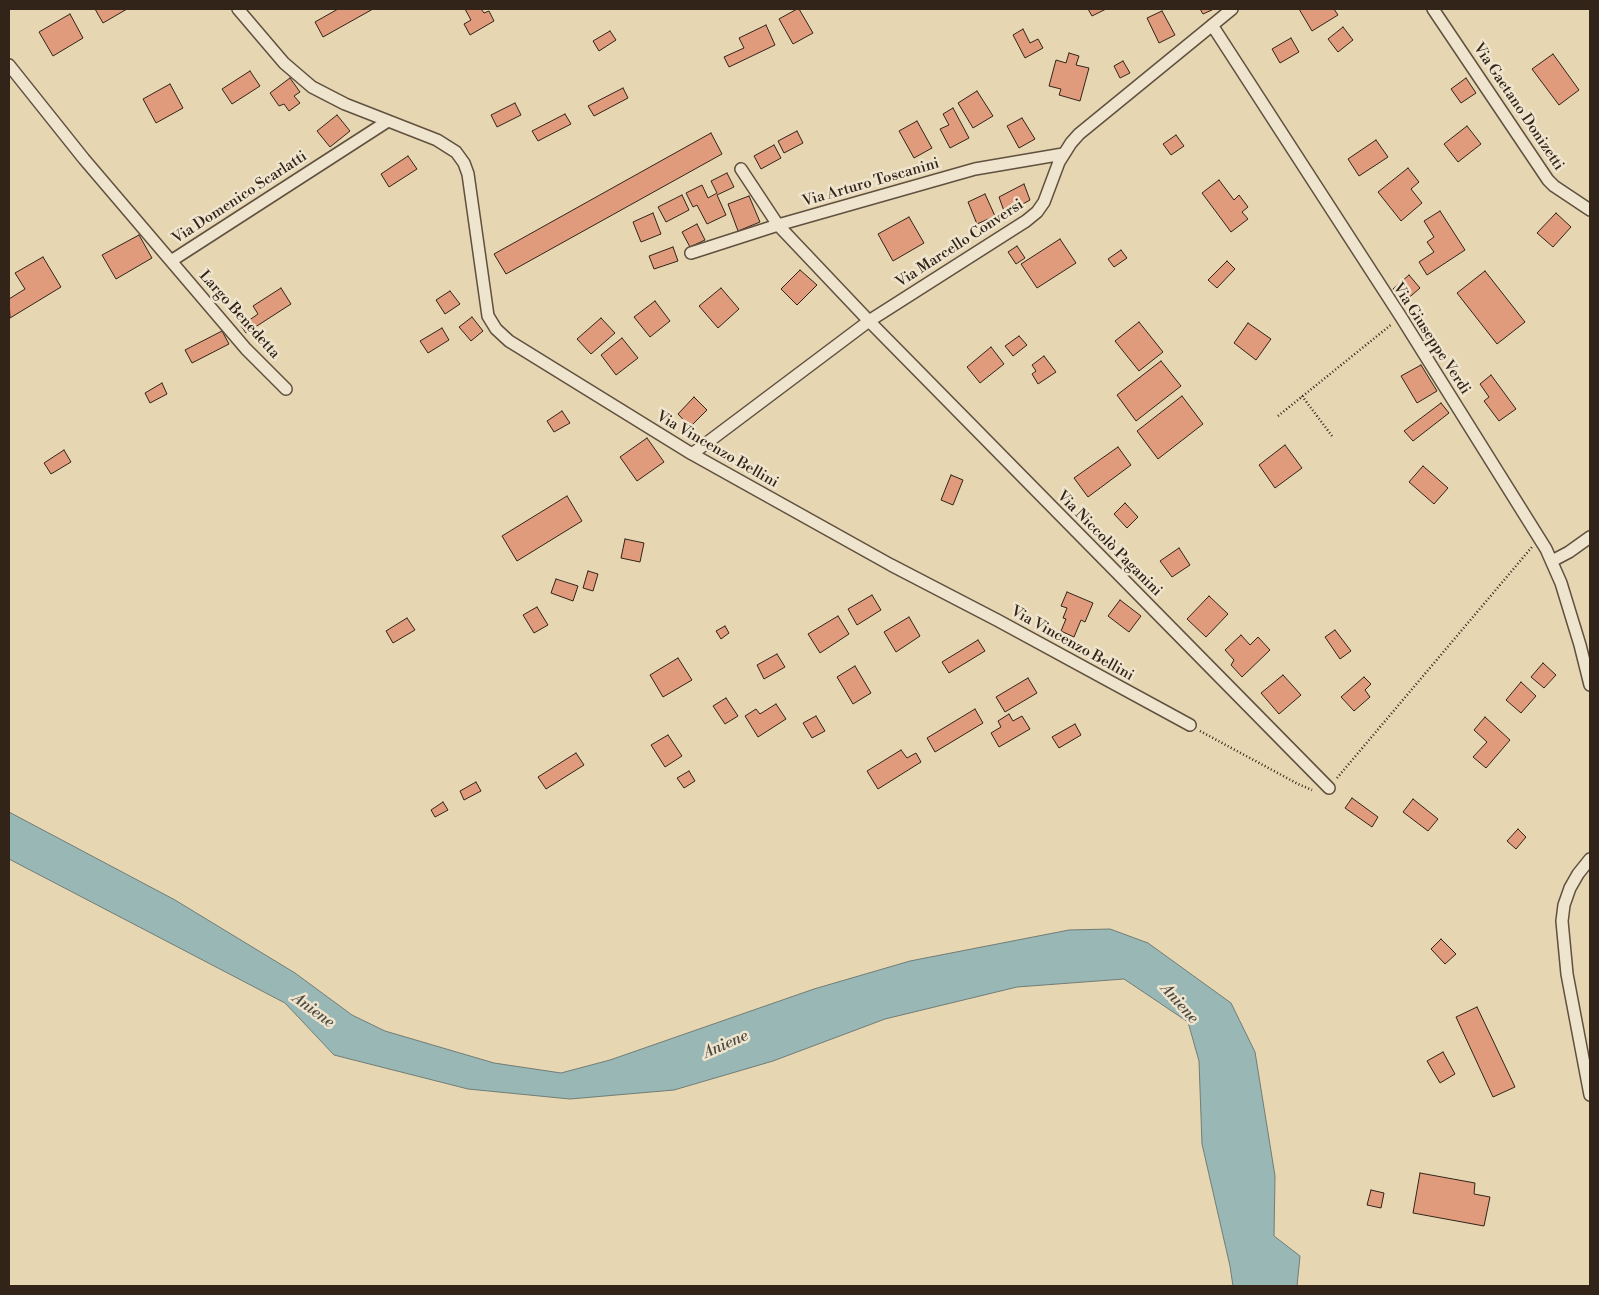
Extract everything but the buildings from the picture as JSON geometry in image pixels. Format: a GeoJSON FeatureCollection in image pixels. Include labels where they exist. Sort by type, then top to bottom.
{"type":"FeatureCollection","features":[{"type":"Feature","properties":{"kind":"street","name":"Via Vincenzo Bellini"},"geometry":{"type":"LineString","coordinates":[[238,9],[284,63],[312,87],[345,104],[445,143],[456,152],[464,163],[469,182],[488,316],[496,329],[518,347],[692,454],[891,565],[997,620],[1190,725]]}},
{"type":"Feature","properties":{"kind":"street","name":"Via Marcello Conversi"},"geometry":{"type":"LineString","coordinates":[[692,454],[869,321],[1032,216],[1044,202],[1063,154],[1079,134],[1232,9]]}},
{"type":"Feature","properties":{"kind":"street","name":"Via Gaetano Donizetti"},"geometry":{"type":"LineString","coordinates":[[1433,9],[1548,180],[1590,210]]}},
{"type":"Feature","properties":{"kind":"street","name":"Via Giuseppe Verdi"},"geometry":{"type":"LineString","coordinates":[[1212,25],[1401,317],[1539,538],[1552,561],[1561,583],[1590,685]]}},
{"type":"Feature","properties":{"kind":"street","name":"Via Domenico Scarlatti"},"geometry":{"type":"LineString","coordinates":[[9,64],[84,159],[171,260],[388,121]]}},
{"type":"Feature","properties":{"kind":"street","name":"Via Arturo Toscanini"},"geometry":{"type":"LineString","coordinates":[[691,253],[778,225],[975,169],[1063,154]]}},
{"type":"Feature","properties":{"kind":"street","name":"Via Niccolò Paganini"},"geometry":{"type":"LineString","coordinates":[[741,169],[778,225],[869,321],[1328,788]]}},
{"type":"Feature","properties":{"kind":"street","name":"Largo Benedetta"},"geometry":{"type":"LineString","coordinates":[[171,260],[246,349],[286,389]]}},
{"type":"Feature","properties":{"kind":"street"},"geometry":{"type":"LineString","coordinates":[[1552,561],[1590,537]]}},
{"type":"Feature","properties":{"kind":"street"},"geometry":{"type":"LineString","coordinates":[[1590,859],[1570,888],[1564,905],[1562,921],[1567,974],[1590,1095]]}},
{"type":"Feature","properties":{"kind":"path"},"geometry":{"type":"LineString","coordinates":[[1278,416],[1401,317]]}},
{"type":"Feature","properties":{"kind":"path"},"geometry":{"type":"LineString","coordinates":[[1302,396],[1332,436]]}},
{"type":"Feature","properties":{"kind":"path"},"geometry":{"type":"LineString","coordinates":[[1190,725],[1304,786],[1320,791],[1328,788],[1539,538]]}},
{"type":"Feature","properties":{"kind":"water","name":"Aniene"},"geometry":{"type":"Polygon","coordinates":[[[9,812],[175,900],[295,973],[352,1015],[385,1031],[494,1063],[561,1073],[610,1060],[814,989],[910,961],[1069,930],[1110,929],[1148,943],[1231,1003],[1255,1052],[1275,1176],[1274,1236],[1300,1256],[1297,1286],[1233,1286],[1202,1144],[1199,1061],[1188,1022],[1124,979],[1017,987],[885,1019],[773,1061],[674,1090],[570,1099],[468,1089],[334,1055],[285,1003],[9,859],[9,812]]]}}]}
